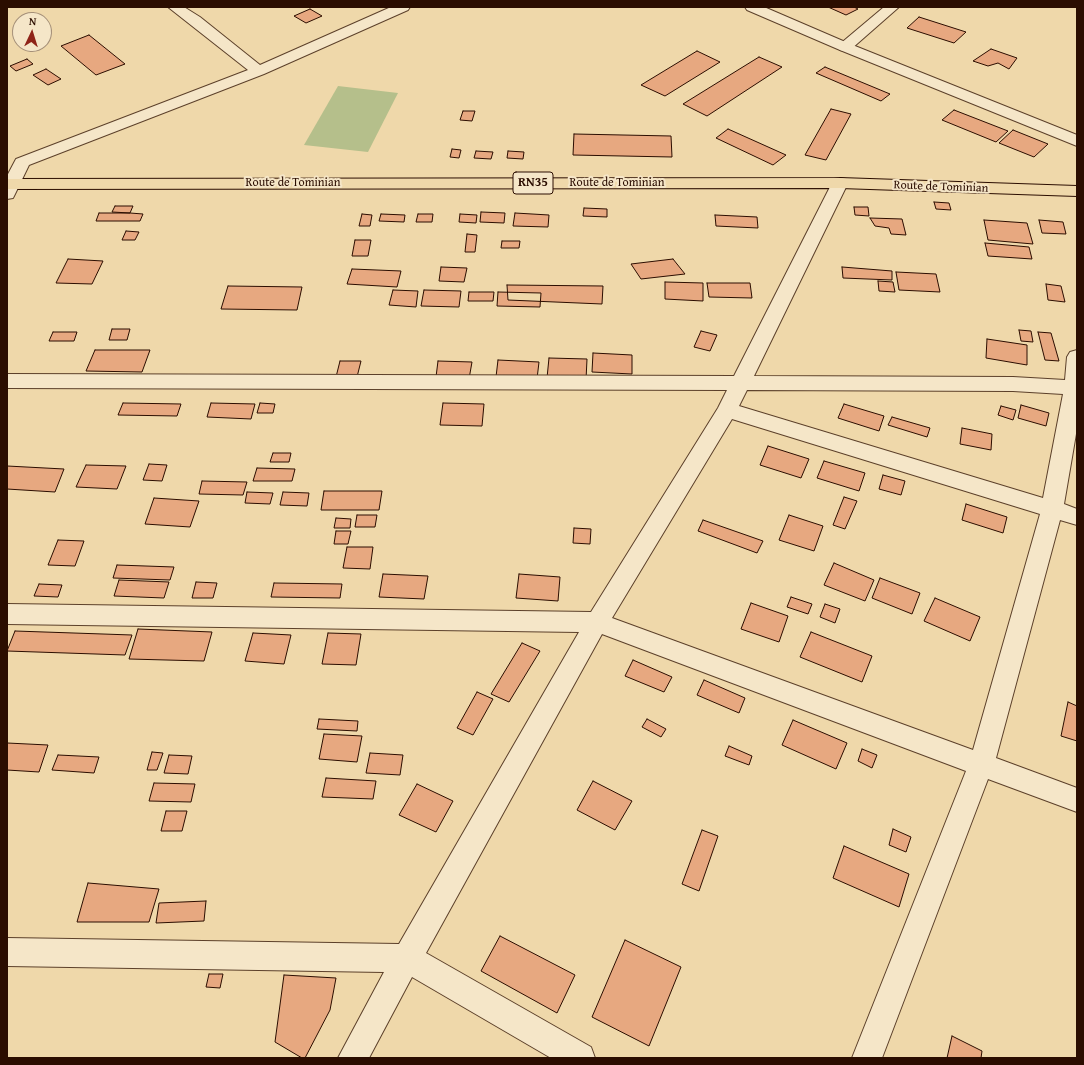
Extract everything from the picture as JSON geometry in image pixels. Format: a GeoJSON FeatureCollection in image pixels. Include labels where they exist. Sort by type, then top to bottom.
{"type":"FeatureCollection","features":[{"type":"Feature","properties":{"kind":"main road","name":"Route de Tominian"},"geometry":{"type":"LineString","coordinates":[[8,187],[840,183],[1059,192]]}},
{"type":"Feature","properties":{"kind":"main road","name":"RN35"},"geometry":{"type":"LineString","coordinates":[[1059,192],[1077,191]]}},
{"type":"Feature","properties":{"kind":"main road","name":"RN35"},"geometry":{"type":"LineString","coordinates":[[1059,192],[1077,195]]}},
{"type":"Feature","properties":{"kind":"street"},"geometry":{"type":"LineString","coordinates":[[175,7],[195,20],[259,71]]}},
{"type":"Feature","properties":{"kind":"street"},"geometry":{"type":"LineString","coordinates":[[8,187],[14,160],[259,71],[404,7]]}},
{"type":"Feature","properties":{"kind":"street"},"geometry":{"type":"LineString","coordinates":[[752,7],[845,47],[1074,139]]}},
{"type":"Feature","properties":{"kind":"street"},"geometry":{"type":"LineString","coordinates":[[845,47],[892,7]]}},
{"type":"Feature","properties":{"kind":"street"},"geometry":{"type":"LineString","coordinates":[[353,1058],[407,958],[597,622],[727,410],[840,183]]}},
{"type":"Feature","properties":{"kind":"street"},"geometry":{"type":"LineString","coordinates":[[867,1058],[981,765],[1052,510],[1075,388],[1077,357]]}},
{"type":"Feature","properties":{"kind":"street"},"geometry":{"type":"LineString","coordinates":[[7,381],[1013,384],[1075,388]]}},
{"type":"Feature","properties":{"kind":"street"},"geometry":{"type":"LineString","coordinates":[[727,410],[1077,517]]}},
{"type":"Feature","properties":{"kind":"street"},"geometry":{"type":"LineString","coordinates":[[7,614],[597,622],[1077,800]]}},
{"type":"Feature","properties":{"kind":"street"},"geometry":{"type":"LineString","coordinates":[[7,952],[407,958],[580,1058]]}},
{"type":"Feature","properties":{"kind":"green space"},"geometry":{"type":"Polygon","coordinates":[[[338,86],[398,93],[368,152],[304,145],[338,86]]]}},
{"type":"Feature","properties":{"kind":"building"},"geometry":{"type":"Polygon","coordinates":[[[828,7],[854,7],[858,9],[846,15],[828,7]]]}},
{"type":"Feature","properties":{"kind":"building"},"geometry":{"type":"Polygon","coordinates":[[[310,9],[322,16],[306,23],[294,16],[310,9]]]}},
{"type":"Feature","properties":{"kind":"building"},"geometry":{"type":"Polygon","coordinates":[[[919,17],[966,32],[954,43],[907,28],[919,17]]]}},
{"type":"Feature","properties":{"kind":"building"},"geometry":{"type":"Polygon","coordinates":[[[89,35],[125,64],[96,75],[61,46],[89,35]]]}},
{"type":"Feature","properties":{"kind":"building"},"geometry":{"type":"Polygon","coordinates":[[[991,49],[1017,58],[1009,69],[998,63],[988,66],[973,61],[991,49]]]}},
{"type":"Feature","properties":{"kind":"building"},"geometry":{"type":"Polygon","coordinates":[[[697,51],[720,62],[665,96],[641,85],[697,51]]]}},
{"type":"Feature","properties":{"kind":"building"},"geometry":{"type":"Polygon","coordinates":[[[759,57],[782,67],[707,116],[683,104],[759,57]]]}},
{"type":"Feature","properties":{"kind":"building"},"geometry":{"type":"Polygon","coordinates":[[[27,59],[33,64],[16,71],[10,66],[27,59]]]}},
{"type":"Feature","properties":{"kind":"building"},"geometry":{"type":"Polygon","coordinates":[[[825,67],[890,94],[881,101],[816,73],[825,67]]]}},
{"type":"Feature","properties":{"kind":"building"},"geometry":{"type":"Polygon","coordinates":[[[46,69],[61,79],[48,85],[33,75],[46,69]]]}},
{"type":"Feature","properties":{"kind":"building"},"geometry":{"type":"Polygon","coordinates":[[[831,109],[851,114],[826,160],[805,155],[831,109]]]}},
{"type":"Feature","properties":{"kind":"building"},"geometry":{"type":"Polygon","coordinates":[[[954,110],[1008,131],[996,142],[942,120],[954,110]]]}},
{"type":"Feature","properties":{"kind":"building"},"geometry":{"type":"Polygon","coordinates":[[[463,111],[475,111],[472,121],[460,120],[463,111]]]}},
{"type":"Feature","properties":{"kind":"building"},"geometry":{"type":"Polygon","coordinates":[[[728,129],[786,155],[773,165],[716,138],[728,129]]]}},
{"type":"Feature","properties":{"kind":"building"},"geometry":{"type":"Polygon","coordinates":[[[1013,130],[1048,144],[1034,157],[999,143],[1013,130]]]}},
{"type":"Feature","properties":{"kind":"building"},"geometry":{"type":"Polygon","coordinates":[[[574,134],[671,136],[672,157],[573,155],[574,134]]]}},
{"type":"Feature","properties":{"kind":"building"},"geometry":{"type":"Polygon","coordinates":[[[452,149],[461,150],[459,158],[450,157],[452,149]]]}},
{"type":"Feature","properties":{"kind":"building"},"geometry":{"type":"Polygon","coordinates":[[[476,151],[493,152],[491,159],[474,158],[476,151]]]}},
{"type":"Feature","properties":{"kind":"building"},"geometry":{"type":"Polygon","coordinates":[[[508,151],[524,152],[523,159],[507,158],[508,151]]]}},
{"type":"Feature","properties":{"kind":"building"},"geometry":{"type":"Polygon","coordinates":[[[934,202],[949,203],[951,210],[936,209],[934,202]]]}},
{"type":"Feature","properties":{"kind":"building"},"geometry":{"type":"Polygon","coordinates":[[[115,206],[133,206],[130,213],[112,212],[115,206]]]}},
{"type":"Feature","properties":{"kind":"building"},"geometry":{"type":"Polygon","coordinates":[[[854,207],[868,207],[869,216],[855,215],[854,207]]]}},
{"type":"Feature","properties":{"kind":"building"},"geometry":{"type":"Polygon","coordinates":[[[584,208],[607,209],[607,217],[583,216],[584,208]]]}},
{"type":"Feature","properties":{"kind":"building"},"geometry":{"type":"Polygon","coordinates":[[[481,212],[505,213],[504,223],[480,222],[481,212]]]}},
{"type":"Feature","properties":{"kind":"building"},"geometry":{"type":"Polygon","coordinates":[[[99,213],[143,214],[140,221],[96,221],[99,213]]]}},
{"type":"Feature","properties":{"kind":"building"},"geometry":{"type":"Polygon","coordinates":[[[515,213],[549,215],[548,227],[513,226],[515,213]]]}},
{"type":"Feature","properties":{"kind":"building"},"geometry":{"type":"Polygon","coordinates":[[[362,214],[372,215],[370,226],[359,226],[362,214]]]}},
{"type":"Feature","properties":{"kind":"building"},"geometry":{"type":"Polygon","coordinates":[[[381,214],[405,215],[404,222],[379,221],[381,214]]]}},
{"type":"Feature","properties":{"kind":"building"},"geometry":{"type":"Polygon","coordinates":[[[418,214],[433,214],[432,222],[416,222],[418,214]]]}},
{"type":"Feature","properties":{"kind":"building"},"geometry":{"type":"Polygon","coordinates":[[[460,214],[477,215],[476,223],[459,222],[460,214]]]}},
{"type":"Feature","properties":{"kind":"building"},"geometry":{"type":"Polygon","coordinates":[[[715,215],[757,217],[758,228],[716,226],[715,215]]]}},
{"type":"Feature","properties":{"kind":"building"},"geometry":{"type":"Polygon","coordinates":[[[870,218],[902,219],[906,235],[891,234],[889,228],[875,226],[870,218]]]}},
{"type":"Feature","properties":{"kind":"building"},"geometry":{"type":"Polygon","coordinates":[[[984,220],[1027,223],[1033,244],[988,240],[984,220]]]}},
{"type":"Feature","properties":{"kind":"building"},"geometry":{"type":"Polygon","coordinates":[[[1039,220],[1063,222],[1066,234],[1042,233],[1039,220]]]}},
{"type":"Feature","properties":{"kind":"building"},"geometry":{"type":"Polygon","coordinates":[[[126,231],[139,232],[135,240],[122,240],[126,231]]]}},
{"type":"Feature","properties":{"kind":"building"},"geometry":{"type":"Polygon","coordinates":[[[467,234],[477,235],[475,252],[465,252],[467,234]]]}},
{"type":"Feature","properties":{"kind":"building"},"geometry":{"type":"Polygon","coordinates":[[[355,240],[371,240],[368,256],[352,256],[355,240]]]}},
{"type":"Feature","properties":{"kind":"building"},"geometry":{"type":"Polygon","coordinates":[[[502,241],[520,241],[519,248],[501,248],[502,241]]]}},
{"type":"Feature","properties":{"kind":"building"},"geometry":{"type":"Polygon","coordinates":[[[985,243],[1029,247],[1032,259],[988,256],[985,243]]]}},
{"type":"Feature","properties":{"kind":"building"},"geometry":{"type":"Polygon","coordinates":[[[68,259],[103,261],[92,284],[56,283],[68,259]]]}},
{"type":"Feature","properties":{"kind":"building"},"geometry":{"type":"Polygon","coordinates":[[[673,259],[685,274],[641,279],[631,264],[673,259]]]}},
{"type":"Feature","properties":{"kind":"building"},"geometry":{"type":"Polygon","coordinates":[[[441,267],[467,268],[464,282],[439,281],[441,267]]]}},
{"type":"Feature","properties":{"kind":"building"},"geometry":{"type":"Polygon","coordinates":[[[842,267],[892,271],[892,280],[843,278],[842,267]]]}},
{"type":"Feature","properties":{"kind":"building"},"geometry":{"type":"Polygon","coordinates":[[[352,269],[401,271],[397,287],[347,284],[352,269]]]}},
{"type":"Feature","properties":{"kind":"building"},"geometry":{"type":"Polygon","coordinates":[[[896,272],[936,274],[940,292],[899,290],[896,272]]]}},
{"type":"Feature","properties":{"kind":"building"},"geometry":{"type":"Polygon","coordinates":[[[878,281],[893,282],[895,292],[879,291],[878,281]]]}},
{"type":"Feature","properties":{"kind":"building"},"geometry":{"type":"Polygon","coordinates":[[[665,282],[703,283],[703,301],[665,299],[665,282]]]}},
{"type":"Feature","properties":{"kind":"building"},"geometry":{"type":"Polygon","coordinates":[[[707,283],[750,283],[752,298],[709,297],[707,283]]]}},
{"type":"Feature","properties":{"kind":"building"},"geometry":{"type":"Polygon","coordinates":[[[1046,284],[1061,286],[1065,302],[1048,300],[1046,284]]]}},
{"type":"Feature","properties":{"kind":"building"},"geometry":{"type":"Polygon","coordinates":[[[507,285],[603,286],[602,304],[508,300],[507,285]]]}},
{"type":"Feature","properties":{"kind":"building"},"geometry":{"type":"Polygon","coordinates":[[[228,286],[302,287],[297,310],[221,309],[228,286]]]}},
{"type":"Feature","properties":{"kind":"building"},"geometry":{"type":"Polygon","coordinates":[[[393,290],[418,291],[416,307],[389,305],[393,290]]]}},
{"type":"Feature","properties":{"kind":"building"},"geometry":{"type":"Polygon","coordinates":[[[424,290],[461,291],[459,307],[421,306],[424,290]]]}},
{"type":"Feature","properties":{"kind":"building"},"geometry":{"type":"Polygon","coordinates":[[[469,292],[494,292],[493,301],[468,301],[469,292]]]}},
{"type":"Feature","properties":{"kind":"building"},"geometry":{"type":"Polygon","coordinates":[[[498,292],[541,293],[540,307],[497,306],[498,292]]]}},
{"type":"Feature","properties":{"kind":"building"},"geometry":{"type":"Polygon","coordinates":[[[112,329],[130,329],[127,340],[109,340],[112,329]]]}},
{"type":"Feature","properties":{"kind":"building"},"geometry":{"type":"Polygon","coordinates":[[[1019,330],[1031,331],[1033,342],[1021,341],[1019,330]]]}},
{"type":"Feature","properties":{"kind":"building"},"geometry":{"type":"Polygon","coordinates":[[[701,331],[717,335],[710,351],[694,347],[701,331]]]}},
{"type":"Feature","properties":{"kind":"building"},"geometry":{"type":"Polygon","coordinates":[[[53,332],[77,332],[74,341],[49,341],[53,332]]]}},
{"type":"Feature","properties":{"kind":"building"},"geometry":{"type":"Polygon","coordinates":[[[1038,332],[1051,333],[1059,361],[1045,360],[1038,332]]]}},
{"type":"Feature","properties":{"kind":"building"},"geometry":{"type":"Polygon","coordinates":[[[987,339],[1027,345],[1027,365],[986,358],[987,339]]]}},
{"type":"Feature","properties":{"kind":"building"},"geometry":{"type":"Polygon","coordinates":[[[95,350],[150,350],[142,372],[86,371],[95,350]]]}},
{"type":"Feature","properties":{"kind":"building"},"geometry":{"type":"Polygon","coordinates":[[[593,353],[632,355],[632,374],[592,372],[593,353]]]}},
{"type":"Feature","properties":{"kind":"building"},"geometry":{"type":"Polygon","coordinates":[[[549,358],[587,359],[586,380],[547,378],[549,358]]]}},
{"type":"Feature","properties":{"kind":"building"},"geometry":{"type":"Polygon","coordinates":[[[498,360],[539,362],[537,379],[496,377],[498,360]]]}},
{"type":"Feature","properties":{"kind":"building"},"geometry":{"type":"Polygon","coordinates":[[[340,361],[361,361],[357,377],[336,377],[340,361]]]}},
{"type":"Feature","properties":{"kind":"building"},"geometry":{"type":"Polygon","coordinates":[[[438,361],[472,362],[469,379],[436,377],[438,361]]]}},
{"type":"Feature","properties":{"kind":"building"},"geometry":{"type":"Polygon","coordinates":[[[123,403],[181,404],[177,416],[118,415],[123,403]]]}},
{"type":"Feature","properties":{"kind":"building"},"geometry":{"type":"Polygon","coordinates":[[[211,403],[255,404],[251,419],[207,417],[211,403]]]}},
{"type":"Feature","properties":{"kind":"building"},"geometry":{"type":"Polygon","coordinates":[[[260,403],[275,404],[273,413],[257,413],[260,403]]]}},
{"type":"Feature","properties":{"kind":"building"},"geometry":{"type":"Polygon","coordinates":[[[443,403],[484,404],[482,426],[440,425],[443,403]]]}},
{"type":"Feature","properties":{"kind":"building"},"geometry":{"type":"Polygon","coordinates":[[[844,404],[884,416],[879,431],[838,418],[844,404]]]}},
{"type":"Feature","properties":{"kind":"building"},"geometry":{"type":"Polygon","coordinates":[[[1021,405],[1049,413],[1046,426],[1018,418],[1021,405]]]}},
{"type":"Feature","properties":{"kind":"building"},"geometry":{"type":"Polygon","coordinates":[[[1001,406],[1016,410],[1013,420],[998,415],[1001,406]]]}},
{"type":"Feature","properties":{"kind":"building"},"geometry":{"type":"Polygon","coordinates":[[[892,417],[930,428],[927,437],[888,425],[892,417]]]}},
{"type":"Feature","properties":{"kind":"building"},"geometry":{"type":"Polygon","coordinates":[[[962,428],[992,434],[991,450],[960,444],[962,428]]]}},
{"type":"Feature","properties":{"kind":"building"},"geometry":{"type":"Polygon","coordinates":[[[768,446],[809,459],[801,478],[760,465],[768,446]]]}},
{"type":"Feature","properties":{"kind":"building"},"geometry":{"type":"Polygon","coordinates":[[[273,453],[291,453],[289,462],[270,462],[273,453]]]}},
{"type":"Feature","properties":{"kind":"building"},"geometry":{"type":"Polygon","coordinates":[[[824,461],[865,473],[859,491],[817,478],[824,461]]]}},
{"type":"Feature","properties":{"kind":"building"},"geometry":{"type":"Polygon","coordinates":[[[149,464],[167,465],[162,481],[143,480],[149,464]]]}},
{"type":"Feature","properties":{"kind":"building"},"geometry":{"type":"Polygon","coordinates":[[[86,465],[126,466],[117,489],[76,487],[86,465]]]}},
{"type":"Feature","properties":{"kind":"building"},"geometry":{"type":"Polygon","coordinates":[[[7,466],[64,469],[55,492],[7,489],[7,466]]]}},
{"type":"Feature","properties":{"kind":"building"},"geometry":{"type":"Polygon","coordinates":[[[257,468],[295,469],[292,481],[253,481],[257,468]]]}},
{"type":"Feature","properties":{"kind":"building"},"geometry":{"type":"Polygon","coordinates":[[[883,475],[905,481],[901,495],[879,489],[883,475]]]}},
{"type":"Feature","properties":{"kind":"building"},"geometry":{"type":"Polygon","coordinates":[[[202,481],[247,482],[243,495],[199,494],[202,481]]]}},
{"type":"Feature","properties":{"kind":"building"},"geometry":{"type":"Polygon","coordinates":[[[324,491],[382,491],[379,510],[321,510],[324,491]]]}},
{"type":"Feature","properties":{"kind":"building"},"geometry":{"type":"Polygon","coordinates":[[[247,492],[273,493],[270,504],[245,503],[247,492]]]}},
{"type":"Feature","properties":{"kind":"building"},"geometry":{"type":"Polygon","coordinates":[[[283,492],[309,493],[307,506],[280,505],[283,492]]]}},
{"type":"Feature","properties":{"kind":"building"},"geometry":{"type":"Polygon","coordinates":[[[844,497],[857,501],[845,529],[833,525],[844,497]]]}},
{"type":"Feature","properties":{"kind":"building"},"geometry":{"type":"Polygon","coordinates":[[[154,498],[199,501],[190,527],[145,524],[154,498]]]}},
{"type":"Feature","properties":{"kind":"building"},"geometry":{"type":"Polygon","coordinates":[[[966,504],[1007,517],[1003,533],[962,520],[966,504]]]}},
{"type":"Feature","properties":{"kind":"building"},"geometry":{"type":"Polygon","coordinates":[[[357,515],[377,515],[375,527],[355,527],[357,515]]]}},
{"type":"Feature","properties":{"kind":"building"},"geometry":{"type":"Polygon","coordinates":[[[789,515],[823,526],[814,551],[779,540],[789,515]]]}},
{"type":"Feature","properties":{"kind":"building"},"geometry":{"type":"Polygon","coordinates":[[[336,518],[351,519],[350,528],[334,528],[336,518]]]}},
{"type":"Feature","properties":{"kind":"building"},"geometry":{"type":"Polygon","coordinates":[[[703,520],[763,541],[757,553],[698,531],[703,520]]]}},
{"type":"Feature","properties":{"kind":"building"},"geometry":{"type":"Polygon","coordinates":[[[574,528],[591,529],[590,544],[573,543],[574,528]]]}},
{"type":"Feature","properties":{"kind":"building"},"geometry":{"type":"Polygon","coordinates":[[[336,531],[351,531],[348,544],[334,544],[336,531]]]}},
{"type":"Feature","properties":{"kind":"building"},"geometry":{"type":"Polygon","coordinates":[[[58,540],[84,541],[75,566],[48,565],[58,540]]]}},
{"type":"Feature","properties":{"kind":"building"},"geometry":{"type":"Polygon","coordinates":[[[347,547],[373,547],[370,569],[343,568],[347,547]]]}},
{"type":"Feature","properties":{"kind":"building"},"geometry":{"type":"Polygon","coordinates":[[[834,563],[874,580],[865,601],[824,585],[834,563]]]}},
{"type":"Feature","properties":{"kind":"building"},"geometry":{"type":"Polygon","coordinates":[[[117,565],[174,567],[170,580],[113,578],[117,565]]]}},
{"type":"Feature","properties":{"kind":"building"},"geometry":{"type":"Polygon","coordinates":[[[383,574],[428,576],[424,599],[379,597],[383,574]]]}},
{"type":"Feature","properties":{"kind":"building"},"geometry":{"type":"Polygon","coordinates":[[[519,574],[560,577],[558,601],[516,598],[519,574]]]}},
{"type":"Feature","properties":{"kind":"building"},"geometry":{"type":"Polygon","coordinates":[[[880,578],[920,593],[912,614],[872,598],[880,578]]]}},
{"type":"Feature","properties":{"kind":"building"},"geometry":{"type":"Polygon","coordinates":[[[119,580],[169,582],[164,598],[114,596],[119,580]]]}},
{"type":"Feature","properties":{"kind":"building"},"geometry":{"type":"Polygon","coordinates":[[[196,582],[217,583],[213,598],[192,598],[196,582]]]}},
{"type":"Feature","properties":{"kind":"building"},"geometry":{"type":"Polygon","coordinates":[[[274,583],[342,584],[340,598],[271,597],[274,583]]]}},
{"type":"Feature","properties":{"kind":"building"},"geometry":{"type":"Polygon","coordinates":[[[39,584],[62,585],[58,597],[34,596],[39,584]]]}},
{"type":"Feature","properties":{"kind":"building"},"geometry":{"type":"Polygon","coordinates":[[[791,597],[812,604],[808,614],[787,607],[791,597]]]}},
{"type":"Feature","properties":{"kind":"building"},"geometry":{"type":"Polygon","coordinates":[[[935,598],[980,617],[970,641],[924,621],[935,598]]]}},
{"type":"Feature","properties":{"kind":"building"},"geometry":{"type":"Polygon","coordinates":[[[751,603],[788,616],[779,642],[741,629],[751,603]]]}},
{"type":"Feature","properties":{"kind":"building"},"geometry":{"type":"Polygon","coordinates":[[[825,604],[840,609],[835,623],[820,617],[825,604]]]}},
{"type":"Feature","properties":{"kind":"building"},"geometry":{"type":"Polygon","coordinates":[[[138,629],[212,632],[204,661],[129,659],[138,629]]]}},
{"type":"Feature","properties":{"kind":"building"},"geometry":{"type":"Polygon","coordinates":[[[15,631],[132,635],[125,655],[7,651],[15,631]]]}},
{"type":"Feature","properties":{"kind":"building"},"geometry":{"type":"Polygon","coordinates":[[[811,632],[872,656],[862,682],[800,657],[811,632]]]}},
{"type":"Feature","properties":{"kind":"building"},"geometry":{"type":"Polygon","coordinates":[[[253,633],[291,635],[284,664],[245,661],[253,633]]]}},
{"type":"Feature","properties":{"kind":"building"},"geometry":{"type":"Polygon","coordinates":[[[328,633],[361,634],[356,665],[322,664],[328,633]]]}},
{"type":"Feature","properties":{"kind":"building"},"geometry":{"type":"Polygon","coordinates":[[[522,643],[540,651],[509,702],[491,694],[522,643]]]}},
{"type":"Feature","properties":{"kind":"building"},"geometry":{"type":"Polygon","coordinates":[[[633,660],[672,677],[664,692],[625,676],[633,660]]]}},
{"type":"Feature","properties":{"kind":"building"},"geometry":{"type":"Polygon","coordinates":[[[704,680],[745,698],[739,713],[697,695],[704,680]]]}},
{"type":"Feature","properties":{"kind":"building"},"geometry":{"type":"Polygon","coordinates":[[[477,692],[493,699],[473,735],[457,728],[477,692]]]}},
{"type":"Feature","properties":{"kind":"building"},"geometry":{"type":"Polygon","coordinates":[[[1068,702],[1077,706],[1077,741],[1061,736],[1068,702]]]}},
{"type":"Feature","properties":{"kind":"building"},"geometry":{"type":"Polygon","coordinates":[[[319,719],[358,721],[357,731],[317,729],[319,719]]]}},
{"type":"Feature","properties":{"kind":"building"},"geometry":{"type":"Polygon","coordinates":[[[647,719],[666,729],[661,737],[642,727],[647,719]]]}},
{"type":"Feature","properties":{"kind":"building"},"geometry":{"type":"Polygon","coordinates":[[[793,720],[847,743],[836,769],[782,745],[793,720]]]}},
{"type":"Feature","properties":{"kind":"building"},"geometry":{"type":"Polygon","coordinates":[[[324,734],[362,736],[357,762],[319,759],[324,734]]]}},
{"type":"Feature","properties":{"kind":"building"},"geometry":{"type":"Polygon","coordinates":[[[7,743],[48,745],[39,772],[7,770],[7,743]]]}},
{"type":"Feature","properties":{"kind":"building"},"geometry":{"type":"Polygon","coordinates":[[[729,746],[752,756],[749,765],[725,756],[729,746]]]}},
{"type":"Feature","properties":{"kind":"building"},"geometry":{"type":"Polygon","coordinates":[[[862,749],[877,755],[872,768],[858,761],[862,749]]]}},
{"type":"Feature","properties":{"kind":"building"},"geometry":{"type":"Polygon","coordinates":[[[152,752],[163,753],[157,770],[147,770],[152,752]]]}},
{"type":"Feature","properties":{"kind":"building"},"geometry":{"type":"Polygon","coordinates":[[[370,753],[403,755],[400,775],[366,773],[370,753]]]}},
{"type":"Feature","properties":{"kind":"building"},"geometry":{"type":"Polygon","coordinates":[[[58,755],[99,757],[94,773],[52,770],[58,755]]]}},
{"type":"Feature","properties":{"kind":"building"},"geometry":{"type":"Polygon","coordinates":[[[169,755],[192,756],[188,774],[164,773],[169,755]]]}},
{"type":"Feature","properties":{"kind":"building"},"geometry":{"type":"Polygon","coordinates":[[[326,778],[376,781],[373,799],[322,797],[326,778]]]}},
{"type":"Feature","properties":{"kind":"building"},"geometry":{"type":"Polygon","coordinates":[[[593,781],[632,801],[615,830],[577,810],[593,781]]]}},
{"type":"Feature","properties":{"kind":"building"},"geometry":{"type":"Polygon","coordinates":[[[154,783],[195,784],[191,802],[149,801],[154,783]]]}},
{"type":"Feature","properties":{"kind":"building"},"geometry":{"type":"Polygon","coordinates":[[[417,784],[453,801],[436,832],[399,815],[417,784]]]}},
{"type":"Feature","properties":{"kind":"building"},"geometry":{"type":"Polygon","coordinates":[[[166,811],[187,811],[182,831],[161,831],[166,811]]]}},
{"type":"Feature","properties":{"kind":"building"},"geometry":{"type":"Polygon","coordinates":[[[893,829],[911,837],[906,852],[889,845],[893,829]]]}},
{"type":"Feature","properties":{"kind":"building"},"geometry":{"type":"Polygon","coordinates":[[[702,830],[718,836],[699,891],[682,884],[702,830]]]}},
{"type":"Feature","properties":{"kind":"building"},"geometry":{"type":"Polygon","coordinates":[[[844,846],[909,874],[899,907],[833,878],[844,846]]]}},
{"type":"Feature","properties":{"kind":"building"},"geometry":{"type":"Polygon","coordinates":[[[88,883],[159,889],[149,922],[77,922],[88,883]]]}},
{"type":"Feature","properties":{"kind":"building"},"geometry":{"type":"Polygon","coordinates":[[[206,901],[204,921],[156,923],[159,903],[206,901]]]}},
{"type":"Feature","properties":{"kind":"building"},"geometry":{"type":"Polygon","coordinates":[[[500,936],[575,975],[557,1013],[481,971],[500,936]]]}},
{"type":"Feature","properties":{"kind":"building"},"geometry":{"type":"Polygon","coordinates":[[[625,940],[681,967],[649,1046],[592,1017],[625,940]]]}},
{"type":"Feature","properties":{"kind":"building"},"geometry":{"type":"Polygon","coordinates":[[[209,974],[223,974],[220,988],[206,987],[209,974]]]}},
{"type":"Feature","properties":{"kind":"building"},"geometry":{"type":"Polygon","coordinates":[[[284,975],[336,978],[330,1010],[305,1058],[302,1058],[275,1042],[284,975]]]}},
{"type":"Feature","properties":{"kind":"building"},"geometry":{"type":"Polygon","coordinates":[[[952,1036],[982,1051],[981,1058],[947,1058],[952,1036]]]}}]}
